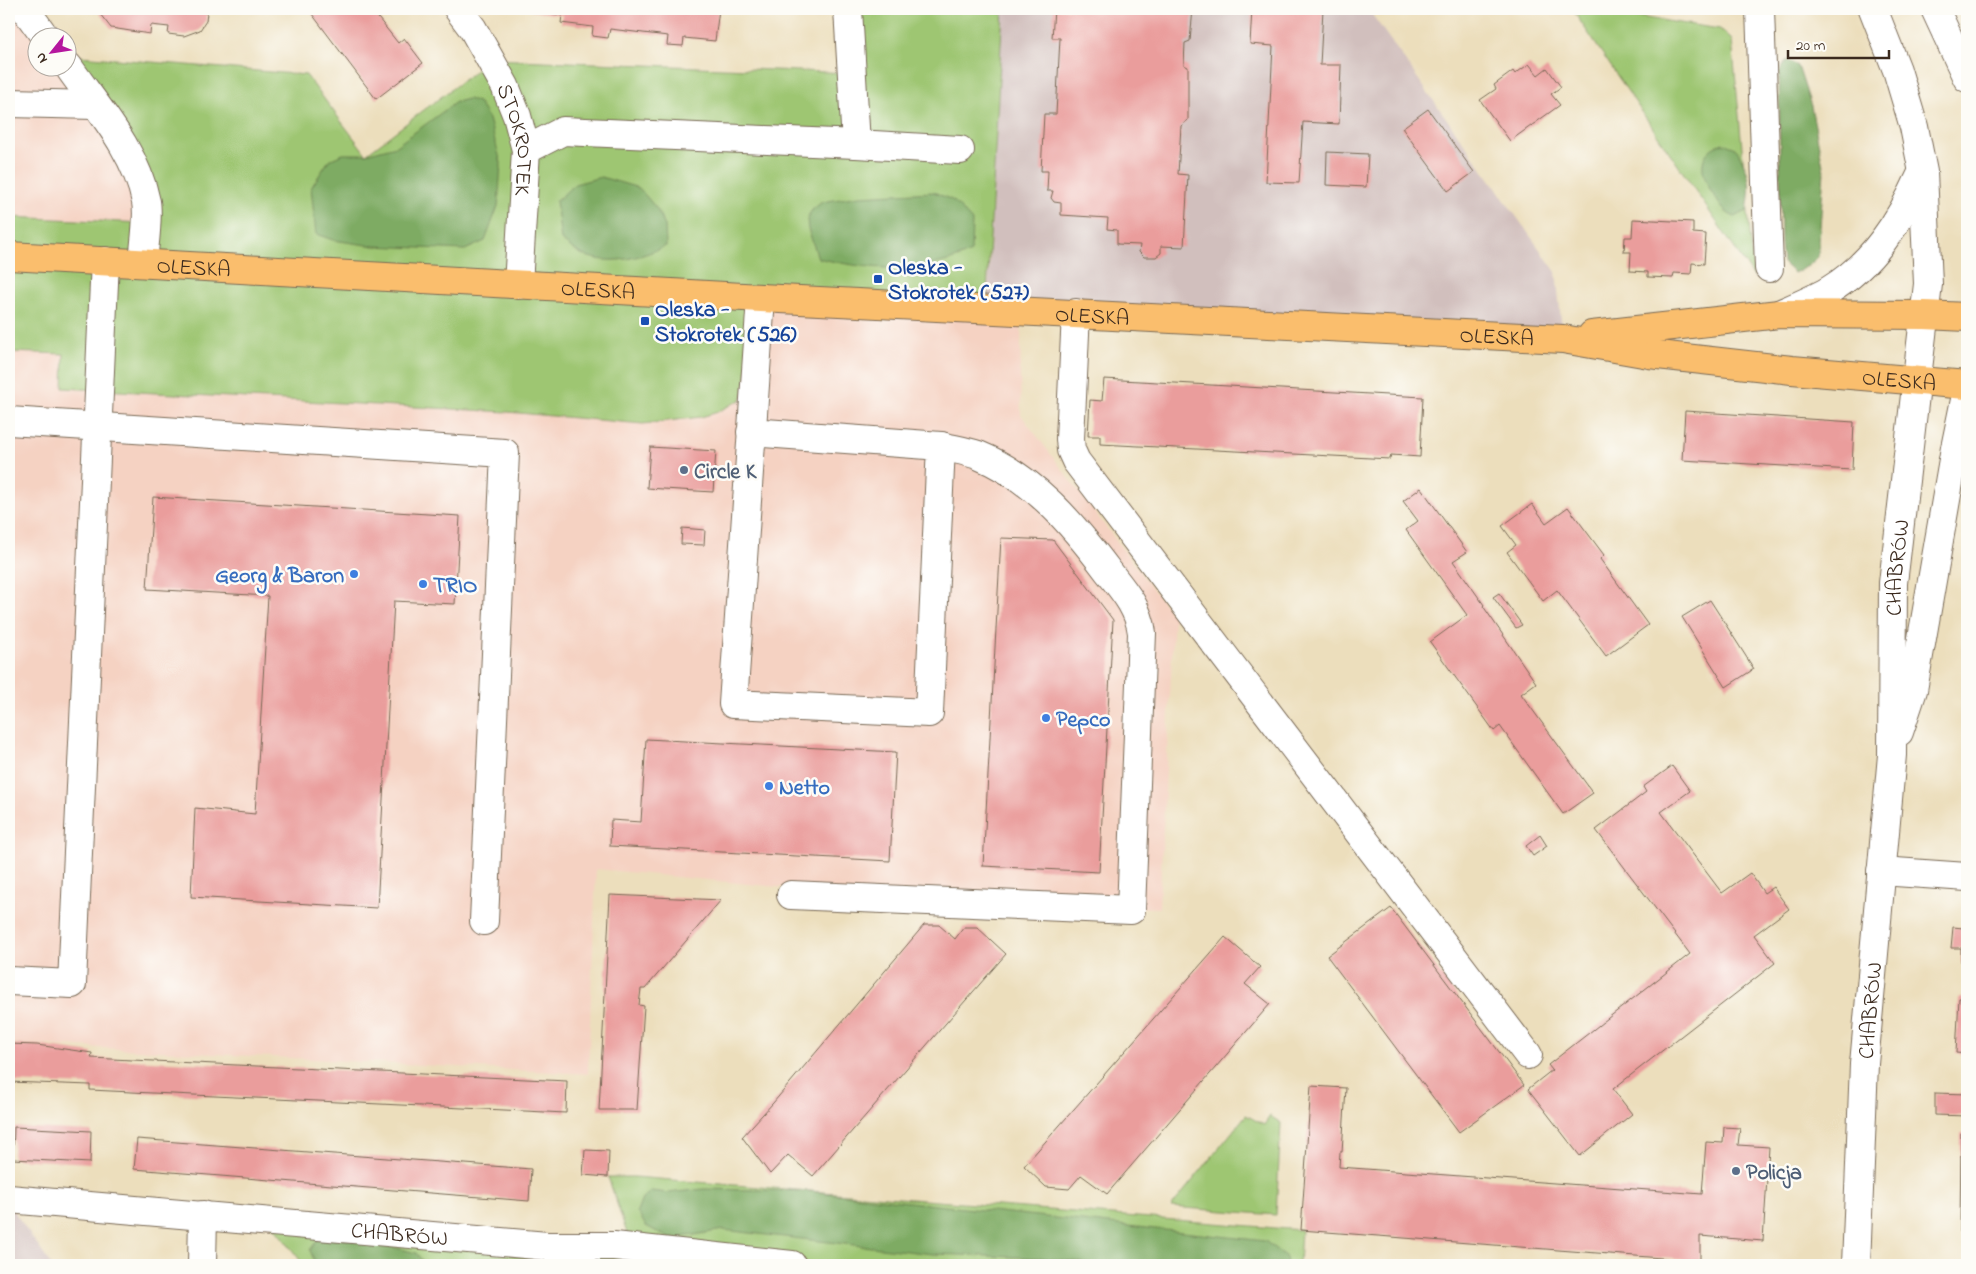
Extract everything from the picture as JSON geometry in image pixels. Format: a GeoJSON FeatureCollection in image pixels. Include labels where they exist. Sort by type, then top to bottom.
{"type":"FeatureCollection","features":[{"type":"Feature","properties":{"kind":"main road","name":"OLESKA"},"geometry":{"type":"LineString","coordinates":[[9,256],[761,298],[1563,339],[1649,354],[1792,370],[1967,385]]}},
{"type":"Feature","properties":{"kind":"main road","name":"OLESKA"},"geometry":{"type":"LineString","coordinates":[[1563,339],[1779,314],[1926,314],[1967,317]]}},
{"type":"Feature","properties":{"kind":"street"},"geometry":{"type":"LineString","coordinates":[[25,9],[39,28]]}},
{"type":"Feature","properties":{"kind":"street","name":"STOKROTEK"},"geometry":{"type":"LineString","coordinates":[[458,9],[473,29],[505,86],[517,116],[526,150],[518,285]]}},
{"type":"Feature","properties":{"kind":"street"},"geometry":{"type":"LineString","coordinates":[[848,9],[856,144]]}},
{"type":"Feature","properties":{"kind":"street"},"geometry":{"type":"LineString","coordinates":[[1760,9],[1769,268]]}},
{"type":"Feature","properties":{"kind":"street","name":"CHABRÓW"},"geometry":{"type":"LineString","coordinates":[[1856,1265],[1864,1064],[1892,755],[1893,583],[1926,314],[1928,284],[1923,172],[1914,127],[1897,70],[1873,9]]}},
{"type":"Feature","properties":{"kind":"street"},"geometry":{"type":"LineString","coordinates":[[1934,9],[1967,78]]}},
{"type":"Feature","properties":{"kind":"street","name":"OLESKA"},"geometry":{"type":"LineString","coordinates":[[76,78],[136,168],[146,204],[143,263]]}},
{"type":"Feature","properties":{"kind":"street"},"geometry":{"type":"LineString","coordinates":[[9,103],[95,105]]}},
{"type":"Feature","properties":{"kind":"street"},"geometry":{"type":"LineString","coordinates":[[526,150],[563,131],[960,150]]}},
{"type":"Feature","properties":{"kind":"street"},"geometry":{"type":"LineString","coordinates":[[1779,314],[1812,300],[1850,276],[1889,235],[1906,208],[1923,172]]}},
{"type":"Feature","properties":{"kind":"street"},"geometry":{"type":"LineString","coordinates":[[9,981],[72,984],[104,261]]}},
{"type":"Feature","properties":{"kind":"street"},"geometry":{"type":"LineString","coordinates":[[761,298],[733,704],[929,714],[941,446]]}},
{"type":"Feature","properties":{"kind":"street"},"geometry":{"type":"LineString","coordinates":[[1076,313],[1070,439],[1071,450],[1076,461],[1528,1055]]}},
{"type":"Feature","properties":{"kind":"street","name":"CHABRÓW"},"geometry":{"type":"LineString","coordinates":[[1892,755],[1913,690],[1955,448],[1967,390]]}},
{"type":"Feature","properties":{"kind":"street"},"geometry":{"type":"LineString","coordinates":[[9,421],[505,453],[484,921]]}},
{"type":"Feature","properties":{"kind":"street"},"geometry":{"type":"LineString","coordinates":[[751,432],[941,446],[976,455],[993,462],[1013,473],[1040,493],[1080,533],[1132,602],[1141,620],[1131,910],[791,895]]}},
{"type":"Feature","properties":{"kind":"street"},"geometry":{"type":"LineString","coordinates":[[1881,871],[1967,877]]}},
{"type":"Feature","properties":{"kind":"street","name":"CHABRÓW"},"geometry":{"type":"LineString","coordinates":[[9,1199],[547,1246],[614,1246],[757,1264],[792,1265]]}},
{"type":"Feature","properties":{"kind":"street"},"geometry":{"type":"LineString","coordinates":[[202,1265],[203,1216]]}},
{"type":"Feature","properties":{"kind":"shaded area"},"geometry":{"type":"Polygon","coordinates":[[[9,9],[25,9],[34,28],[28,28],[28,78],[75,78],[113,130],[145,223],[9,217],[9,9]]]}},
{"type":"Feature","properties":{"kind":"shaded area"},"geometry":{"type":"Polygon","coordinates":[[[1003,9],[1368,9],[1556,272],[1563,339],[987,309],[1003,9]]]}},
{"type":"Feature","properties":{"kind":"shaded area"},"geometry":{"type":"Polygon","coordinates":[[[761,298],[1022,311],[1021,415],[1174,617],[1159,908],[918,901],[596,869],[588,1074],[9,1043],[9,352],[64,354],[63,388],[507,412],[643,424],[701,417],[731,406],[761,298]]]}},
{"type":"Feature","properties":{"kind":"shaded area"},"geometry":{"type":"Polygon","coordinates":[[[9,1204],[51,1265],[9,1265],[9,1204]]]}},
{"type":"Feature","properties":{"kind":"green space"},"geometry":{"type":"Polygon","coordinates":[[[848,9],[1003,9],[986,309],[761,298],[742,399],[715,413],[701,417],[643,424],[507,412],[63,388],[64,354],[9,352],[9,217],[145,223],[146,210],[78,75],[78,56],[306,75],[366,154],[491,59],[851,73],[848,9]]]}},
{"type":"Feature","properties":{"kind":"green space"},"geometry":{"type":"Polygon","coordinates":[[[1576,9],[1587,9],[1720,29],[1732,40],[1754,277],[1576,15],[1576,9]]]}},
{"type":"Feature","properties":{"kind":"green space"},"geometry":{"type":"Polygon","coordinates":[[[1786,60],[1798,66],[1811,106],[1824,171],[1818,257],[1808,266],[1794,273],[1783,263],[1781,243],[1779,73],[1786,60]]]}},
{"type":"Feature","properties":{"kind":"green space"},"geometry":{"type":"Polygon","coordinates":[[[468,99],[478,102],[489,119],[501,163],[498,206],[485,241],[465,250],[374,246],[333,240],[316,234],[311,188],[329,160],[343,154],[366,154],[396,146],[456,102],[468,99]]]}},
{"type":"Feature","properties":{"kind":"green space"},"geometry":{"type":"Polygon","coordinates":[[[1723,143],[1736,148],[1749,178],[1747,211],[1735,217],[1721,206],[1709,188],[1703,173],[1704,159],[1708,153],[1714,147],[1723,143]]]}},
{"type":"Feature","properties":{"kind":"green space"},"geometry":{"type":"Polygon","coordinates":[[[601,177],[639,188],[657,209],[665,226],[666,246],[636,257],[604,260],[583,255],[561,240],[556,201],[575,184],[601,177]]]}},
{"type":"Feature","properties":{"kind":"green space"},"geometry":{"type":"Polygon","coordinates":[[[934,192],[954,201],[972,221],[971,252],[934,264],[895,268],[856,265],[818,258],[808,229],[807,218],[812,210],[822,202],[859,196],[934,192]]]}},
{"type":"Feature","properties":{"kind":"green space"},"geometry":{"type":"Polygon","coordinates":[[[1246,1115],[1264,1125],[1270,1116],[1281,1123],[1276,1215],[1171,1207],[1246,1115]]]}},
{"type":"Feature","properties":{"kind":"green space"},"geometry":{"type":"Polygon","coordinates":[[[608,1177],[634,1177],[1301,1230],[1299,1265],[304,1265],[270,1222],[634,1254],[608,1177]]]}},
{"type":"Feature","properties":{"kind":"green space"},"geometry":{"type":"Polygon","coordinates":[[[704,1189],[808,1191],[1265,1241],[1286,1257],[1287,1265],[1107,1265],[1042,1258],[933,1254],[723,1230],[671,1239],[646,1226],[637,1212],[642,1199],[651,1191],[668,1193],[704,1189]]]}},
{"type":"Feature","properties":{"kind":"green space"},"geometry":{"type":"Polygon","coordinates":[[[319,1238],[356,1240],[401,1249],[416,1253],[426,1265],[316,1265],[310,1250],[319,1238]]]}},
{"type":"Feature","properties":{"kind":"building"},"geometry":{"type":"Polygon","coordinates":[[[96,9],[207,9],[207,13],[206,21],[200,30],[184,36],[168,34],[169,27],[151,25],[150,34],[111,28],[96,9]]]}},
{"type":"Feature","properties":{"kind":"building"},"geometry":{"type":"Polygon","coordinates":[[[319,9],[371,9],[398,43],[404,38],[423,63],[376,99],[312,14],[319,9]]]}},
{"type":"Feature","properties":{"kind":"building"},"geometry":{"type":"Polygon","coordinates":[[[529,9],[719,9],[715,41],[684,38],[683,46],[667,45],[668,36],[610,29],[608,38],[592,36],[593,27],[561,23],[562,15],[531,11],[529,9]]]}},
{"type":"Feature","properties":{"kind":"building"},"geometry":{"type":"Polygon","coordinates":[[[1054,9],[1193,9],[1190,41],[1185,43],[1184,65],[1188,67],[1188,120],[1181,126],[1178,174],[1188,175],[1184,247],[1161,246],[1161,253],[1156,257],[1144,257],[1139,252],[1140,245],[1117,244],[1117,230],[1107,229],[1108,218],[1061,215],[1061,203],[1054,202],[1051,198],[1053,191],[1047,191],[1048,171],[1041,171],[1044,114],[1056,114],[1060,38],[1052,38],[1054,9]]]}},
{"type":"Feature","properties":{"kind":"building"},"geometry":{"type":"Polygon","coordinates":[[[1252,9],[1323,9],[1320,65],[1341,65],[1339,124],[1303,122],[1299,183],[1266,182],[1273,46],[1250,44],[1252,9]]]}},
{"type":"Feature","properties":{"kind":"building"},"geometry":{"type":"Polygon","coordinates":[[[1529,64],[1538,75],[1547,68],[1561,87],[1551,94],[1560,105],[1510,141],[1480,100],[1496,89],[1494,85],[1513,71],[1515,74],[1529,64]]]}},
{"type":"Feature","properties":{"kind":"building"},"geometry":{"type":"Polygon","coordinates":[[[1428,109],[1474,172],[1448,191],[1402,128],[1428,109]]]}},
{"type":"Feature","properties":{"kind":"building"},"geometry":{"type":"Polygon","coordinates":[[[1327,152],[1368,154],[1366,187],[1326,185],[1327,152]]]}},
{"type":"Feature","properties":{"kind":"building"},"geometry":{"type":"Polygon","coordinates":[[[1633,219],[1693,222],[1693,233],[1706,234],[1704,264],[1692,263],[1691,274],[1674,273],[1673,278],[1648,277],[1648,272],[1630,271],[1631,252],[1624,252],[1625,237],[1632,237],[1633,219]]]}},
{"type":"Feature","properties":{"kind":"building"},"geometry":{"type":"Polygon","coordinates":[[[1104,379],[1423,397],[1420,457],[1391,455],[1390,459],[1100,444],[1100,436],[1088,436],[1090,400],[1102,401],[1104,379]]]}},
{"type":"Feature","properties":{"kind":"building"},"geometry":{"type":"Polygon","coordinates":[[[1685,411],[1854,422],[1852,470],[1682,460],[1685,411]]]}},
{"type":"Feature","properties":{"kind":"building"},"geometry":{"type":"Polygon","coordinates":[[[650,447],[716,451],[713,492],[647,488],[650,447]]]}},
{"type":"Feature","properties":{"kind":"building"},"geometry":{"type":"Polygon","coordinates":[[[1421,488],[1467,552],[1453,561],[1536,683],[1521,694],[1593,793],[1563,814],[1500,726],[1494,731],[1430,642],[1467,615],[1406,530],[1418,521],[1403,501],[1421,488]]]}},
{"type":"Feature","properties":{"kind":"building"},"geometry":{"type":"Polygon","coordinates":[[[153,497],[460,516],[455,604],[394,601],[377,908],[191,897],[195,808],[255,814],[268,596],[147,589],[153,497]]]}},
{"type":"Feature","properties":{"kind":"building"},"geometry":{"type":"Polygon","coordinates":[[[1532,504],[1546,523],[1568,507],[1604,555],[1600,559],[1648,625],[1606,656],[1557,590],[1543,601],[1507,552],[1516,545],[1502,526],[1532,504]]]}},
{"type":"Feature","properties":{"kind":"building"},"geometry":{"type":"Polygon","coordinates":[[[682,528],[705,530],[704,545],[681,544],[682,528]]]}},
{"type":"Feature","properties":{"kind":"building"},"geometry":{"type":"Polygon","coordinates":[[[1001,538],[1053,540],[1113,620],[1099,872],[983,866],[1001,538]]]}},
{"type":"Feature","properties":{"kind":"building"},"geometry":{"type":"Polygon","coordinates":[[[1499,593],[1522,625],[1516,628],[1493,597],[1499,593]]]}},
{"type":"Feature","properties":{"kind":"building"},"geometry":{"type":"Polygon","coordinates":[[[1710,600],[1754,669],[1726,687],[1682,617],[1710,600]]]}},
{"type":"Feature","properties":{"kind":"building","name":"Netto"},"geometry":{"type":"Polygon","coordinates":[[[646,739],[896,752],[890,861],[610,846],[611,820],[641,822],[646,739]]]}},
{"type":"Feature","properties":{"kind":"building"},"geometry":{"type":"Polygon","coordinates":[[[1672,766],[1690,791],[1661,812],[1722,893],[1750,873],[1764,893],[1773,887],[1789,909],[1754,935],[1775,963],[1613,1089],[1632,1114],[1580,1156],[1528,1089],[1552,1070],[1548,1065],[1690,954],[1596,830],[1646,792],[1643,787],[1672,766]]]}},
{"type":"Feature","properties":{"kind":"building"},"geometry":{"type":"Polygon","coordinates":[[[1540,835],[1547,846],[1533,856],[1526,846],[1540,835]]]}},
{"type":"Feature","properties":{"kind":"building"},"geometry":{"type":"Polygon","coordinates":[[[610,895],[721,900],[645,989],[641,989],[639,1005],[644,1006],[637,1110],[599,1110],[610,895]]]}},
{"type":"Feature","properties":{"kind":"building"},"geometry":{"type":"Polygon","coordinates":[[[1391,908],[1524,1085],[1459,1132],[1327,956],[1391,908]]]}},
{"type":"Feature","properties":{"kind":"building"},"geometry":{"type":"Polygon","coordinates":[[[1963,912],[1967,912],[1967,963],[1961,963],[1961,948],[1951,948],[1953,927],[1963,928],[1963,912]]]}},
{"type":"Feature","properties":{"kind":"building"},"geometry":{"type":"Polygon","coordinates":[[[924,925],[939,925],[955,939],[964,927],[977,927],[1006,954],[813,1176],[788,1155],[770,1174],[742,1137],[924,925]]]}},
{"type":"Feature","properties":{"kind":"building"},"geometry":{"type":"Polygon","coordinates":[[[1225,937],[1260,967],[1245,984],[1270,1004],[1107,1194],[1081,1175],[1069,1189],[1046,1187],[1024,1166],[1225,937]]]}},
{"type":"Feature","properties":{"kind":"building"},"geometry":{"type":"Polygon","coordinates":[[[1959,998],[1967,998],[1967,1054],[1956,1053],[1959,998]]]}},
{"type":"Feature","properties":{"kind":"building"},"geometry":{"type":"Polygon","coordinates":[[[9,1044],[37,1045],[92,1053],[91,1058],[567,1081],[566,1113],[90,1090],[90,1085],[9,1082],[9,1044]]]}},
{"type":"Feature","properties":{"kind":"building"},"geometry":{"type":"Polygon","coordinates":[[[1311,1086],[1346,1088],[1342,1152],[1340,1152],[1339,1167],[1702,1194],[1706,1142],[1723,1143],[1724,1127],[1740,1128],[1738,1145],[1769,1147],[1763,1241],[1700,1236],[1700,1261],[1301,1230],[1311,1086]]]}},
{"type":"Feature","properties":{"kind":"building"},"geometry":{"type":"Polygon","coordinates":[[[1935,1093],[1967,1094],[1967,1116],[1935,1115],[1935,1093]]]}},
{"type":"Feature","properties":{"kind":"building"},"geometry":{"type":"Polygon","coordinates":[[[14,1127],[91,1131],[90,1163],[13,1159],[14,1127]]]}},
{"type":"Feature","properties":{"kind":"building"},"geometry":{"type":"Polygon","coordinates":[[[1961,1133],[1967,1133],[1967,1232],[1960,1232],[1961,1133]]]}},
{"type":"Feature","properties":{"kind":"building"},"geometry":{"type":"Polygon","coordinates":[[[137,1139],[531,1169],[529,1201],[134,1169],[137,1139]]]}},
{"type":"Feature","properties":{"kind":"building"},"geometry":{"type":"Polygon","coordinates":[[[585,1150],[609,1151],[608,1177],[583,1175],[585,1150]]]}},
{"type":"Feature","properties":{"kind":"place","name":"Oleska - Stokrotek (527)"},"geometry":{"type":"Point","coordinates":[878,279]}},
{"type":"Feature","properties":{"kind":"place","name":"Oleska - Stokrotek (526)"},"geometry":{"type":"Point","coordinates":[645,321]}},
{"type":"Feature","properties":{"kind":"place","name":"Circle K"},"geometry":{"type":"Point","coordinates":[684,470]}},
{"type":"Feature","properties":{"kind":"place","name":"Georg & Baron"},"geometry":{"type":"Point","coordinates":[354,574]}},
{"type":"Feature","properties":{"kind":"place","name":"TRIO"},"geometry":{"type":"Point","coordinates":[423,584]}},
{"type":"Feature","properties":{"kind":"place","name":"Pepco"},"geometry":{"type":"Point","coordinates":[1046,718]}},
{"type":"Feature","properties":{"kind":"place","name":"Netto"},"geometry":{"type":"Point","coordinates":[769,786]}},
{"type":"Feature","properties":{"kind":"place","name":"Policja"},"geometry":{"type":"Point","coordinates":[1736,1171]}}]}
